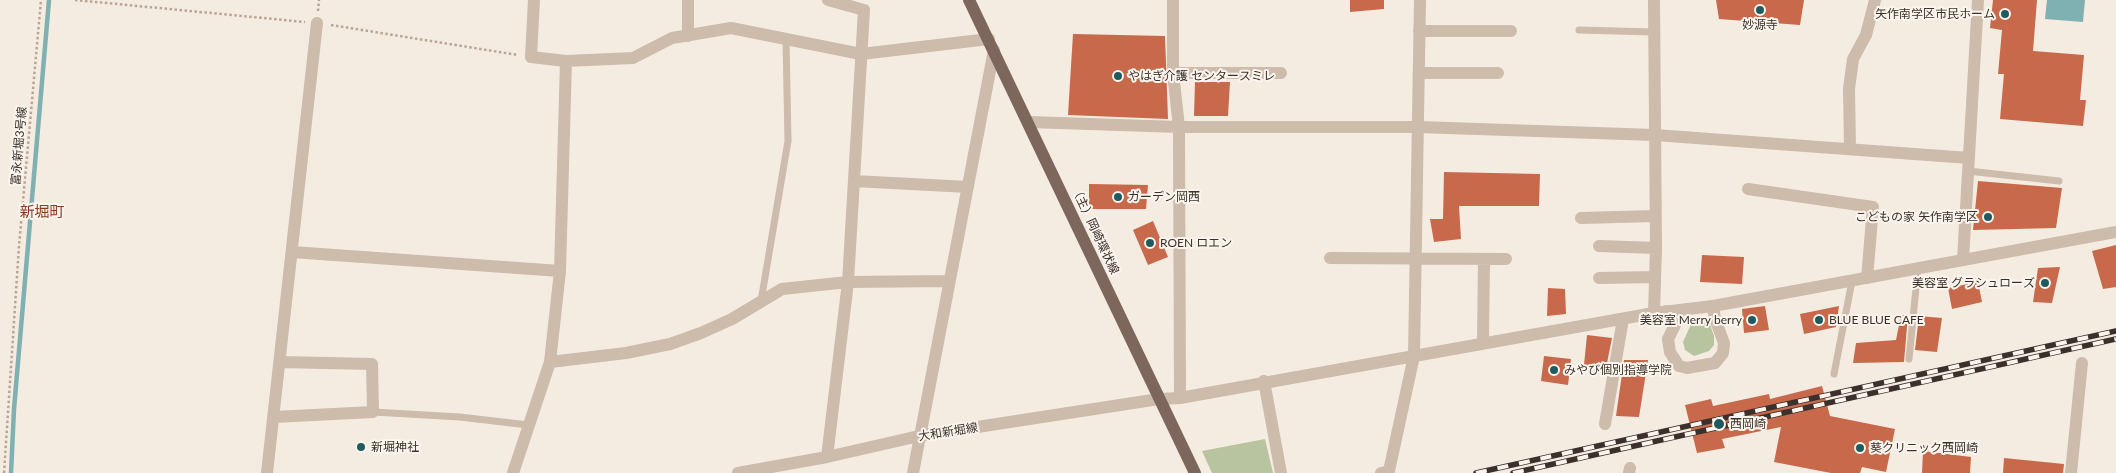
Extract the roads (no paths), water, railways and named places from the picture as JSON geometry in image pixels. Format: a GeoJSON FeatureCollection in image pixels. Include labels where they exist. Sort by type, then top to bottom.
{"type":"FeatureCollection","features":[{"type":"Feature","properties":{"kind":"main road","name":"（主）岡崎環状線"},"geometry":{"type":"LineString","coordinates":[[969,0],[1029,122],[1194,473]]}},
{"type":"Feature","properties":{"kind":"street"},"geometry":{"type":"LineString","coordinates":[[534,0],[531,58],[566,61],[633,58],[672,38],[731,28],[860,54],[991,44],[968,187],[913,473]]}},
{"type":"Feature","properties":{"kind":"street"},"geometry":{"type":"LineString","coordinates":[[688,0],[688,36]]}},
{"type":"Feature","properties":{"kind":"street"},"geometry":{"type":"LineString","coordinates":[[826,457],[848,282],[864,10],[828,0]]}},
{"type":"Feature","properties":{"kind":"street"},"geometry":{"type":"LineString","coordinates":[[1173,0],[1173,73],[1179,127],[1180,398]]}},
{"type":"Feature","properties":{"kind":"street"},"geometry":{"type":"LineString","coordinates":[[1381,473],[1389,471],[1414,356],[1420,0]]}},
{"type":"Feature","properties":{"kind":"street"},"geometry":{"type":"LineString","coordinates":[[1654,0],[1655,277],[1660,312],[1675,325],[1668,339],[1670,352],[1679,366],[1687,368],[1715,363],[1723,352],[1724,343],[1715,319],[1714,306]]}},
{"type":"Feature","properties":{"kind":"street"},"geometry":{"type":"LineString","coordinates":[[1850,148],[1849,89],[1853,59],[1866,35],[1875,0]]}},
{"type":"Feature","properties":{"kind":"street"},"geometry":{"type":"LineString","coordinates":[[1963,260],[1978,0]]}},
{"type":"Feature","properties":{"kind":"street"},"geometry":{"type":"LineString","coordinates":[[268,473],[317,23]]}},
{"type":"Feature","properties":{"kind":"street"},"geometry":{"type":"LineString","coordinates":[[1419,31],[1511,31]]}},
{"type":"Feature","properties":{"kind":"street"},"geometry":{"type":"LineString","coordinates":[[513,473],[550,362],[560,271],[566,61]]}},
{"type":"Feature","properties":{"kind":"street"},"geometry":{"type":"LineString","coordinates":[[1173,73],[1280,73]]}},
{"type":"Feature","properties":{"kind":"street"},"geometry":{"type":"LineString","coordinates":[[1419,73],[1498,73]]}},
{"type":"Feature","properties":{"kind":"street"},"geometry":{"type":"LineString","coordinates":[[1029,122],[1179,127],[1418,127],[1655,136],[1850,148],[1968,164]]}},
{"type":"Feature","properties":{"kind":"street"},"geometry":{"type":"LineString","coordinates":[[854,181],[968,187]]}},
{"type":"Feature","properties":{"kind":"street"},"geometry":{"type":"LineString","coordinates":[[1748,189],[1872,207],[1867,278]]}},
{"type":"Feature","properties":{"kind":"street"},"geometry":{"type":"LineString","coordinates":[[1581,218],[1655,216]]}},
{"type":"Feature","properties":{"kind":"street","name":"大和新堀線"},"geometry":{"type":"LineString","coordinates":[[738,473],[826,457],[919,436],[1160,399],[1180,398],[1483,342],[1660,312],[1714,306],[2116,232]]}},
{"type":"Feature","properties":{"kind":"street"},"geometry":{"type":"LineString","coordinates":[[1599,246],[1656,248]]}},
{"type":"Feature","properties":{"kind":"street"},"geometry":{"type":"LineString","coordinates":[[292,252],[560,271]]}},
{"type":"Feature","properties":{"kind":"street"},"geometry":{"type":"LineString","coordinates":[[1330,258],[1506,259]]}},
{"type":"Feature","properties":{"kind":"street"},"geometry":{"type":"LineString","coordinates":[[1483,342],[1484,259]]}},
{"type":"Feature","properties":{"kind":"street"},"geometry":{"type":"LineString","coordinates":[[1599,278],[1655,277]]}},
{"type":"Feature","properties":{"kind":"street"},"geometry":{"type":"LineString","coordinates":[[550,362],[626,353],[670,344],[702,334],[782,289],[848,282],[949,281]]}},
{"type":"Feature","properties":{"kind":"street"},"geometry":{"type":"LineString","coordinates":[[1605,424],[1623,319]]}},
{"type":"Feature","properties":{"kind":"street"},"geometry":{"type":"LineString","coordinates":[[274,417],[373,412],[372,364],[280,362]]}},
{"type":"Feature","properties":{"kind":"street"},"geometry":{"type":"LineString","coordinates":[[2071,473],[2082,363]]}},
{"type":"Feature","properties":{"kind":"street"},"geometry":{"type":"LineString","coordinates":[[1264,382],[1281,473]]}},
{"type":"Feature","properties":{"kind":"lane"},"geometry":{"type":"LineString","coordinates":[[1579,30],[1653,32]]}},
{"type":"Feature","properties":{"kind":"lane"},"geometry":{"type":"LineString","coordinates":[[761,302],[788,141],[786,39]]}},
{"type":"Feature","properties":{"kind":"lane"},"geometry":{"type":"LineString","coordinates":[[1968,164],[2059,181]]}},
{"type":"Feature","properties":{"kind":"lane"},"geometry":{"type":"LineString","coordinates":[[1909,359],[1918,268]]}},
{"type":"Feature","properties":{"kind":"lane"},"geometry":{"type":"LineString","coordinates":[[1834,374],[1852,281]]}},
{"type":"Feature","properties":{"kind":"lane"},"geometry":{"type":"LineString","coordinates":[[373,412],[460,417],[528,425]]}},
{"type":"Feature","properties":{"kind":"water"},"geometry":{"type":"Polygon","coordinates":[[[2047,0],[2085,0],[2083,22],[2045,19],[2047,0]]]}},
{"type":"Feature","properties":{"kind":"waterway"},"geometry":{"type":"LineString","coordinates":[[11,473],[14,409],[49,0]]}},
{"type":"Feature","properties":{"kind":"railway"},"geometry":{"type":"LineString","coordinates":[[1476,473],[2116,331]]}},
{"type":"Feature","properties":{"kind":"railway"},"geometry":{"type":"LineString","coordinates":[[1513,473],[2116,339]]}},
{"type":"Feature","properties":{"kind":"place","name":"妙源寺"},"geometry":{"type":"Point","coordinates":[1760,10]}},
{"type":"Feature","properties":{"kind":"place","name":"矢作南学区市民ホーム"},"geometry":{"type":"Point","coordinates":[2005,14]}},
{"type":"Feature","properties":{"kind":"place","name":"やはぎ介護 センタースミレ"},"geometry":{"type":"Point","coordinates":[1118,76]}},
{"type":"Feature","properties":{"kind":"place","name":"ガーデン岡西"},"geometry":{"type":"Point","coordinates":[1118,197]}},
{"type":"Feature","properties":{"kind":"place","name":"こどもの家 矢作南学区"},"geometry":{"type":"Point","coordinates":[1988,217]}},
{"type":"Feature","properties":{"kind":"place","name":"ROEN ロエン"},"geometry":{"type":"Point","coordinates":[1150,243]}},
{"type":"Feature","properties":{"kind":"place","name":"美容室 グラシュローズ"},"geometry":{"type":"Point","coordinates":[2045,283]}},
{"type":"Feature","properties":{"kind":"place","name":"美容室 Merry berry"},"geometry":{"type":"Point","coordinates":[1752,320]}},
{"type":"Feature","properties":{"kind":"place","name":"BLUE BLUE CAFE"},"geometry":{"type":"Point","coordinates":[1819,320]}},
{"type":"Feature","properties":{"kind":"place","name":"みやび個別指導学院"},"geometry":{"type":"Point","coordinates":[1554,370]}},
{"type":"Feature","properties":{"kind":"place","name":"西岡崎"},"geometry":{"type":"Point","coordinates":[1719,424]}},
{"type":"Feature","properties":{"kind":"place","name":"新堀神社"},"geometry":{"type":"Point","coordinates":[361,447]}},
{"type":"Feature","properties":{"kind":"place","name":"葵クリニック西岡崎"},"geometry":{"type":"Point","coordinates":[1860,448]}},
{"type":"Feature","properties":{"kind":"district","name":"新堀町"},"geometry":{"type":"Point","coordinates":[42,212]}}]}
